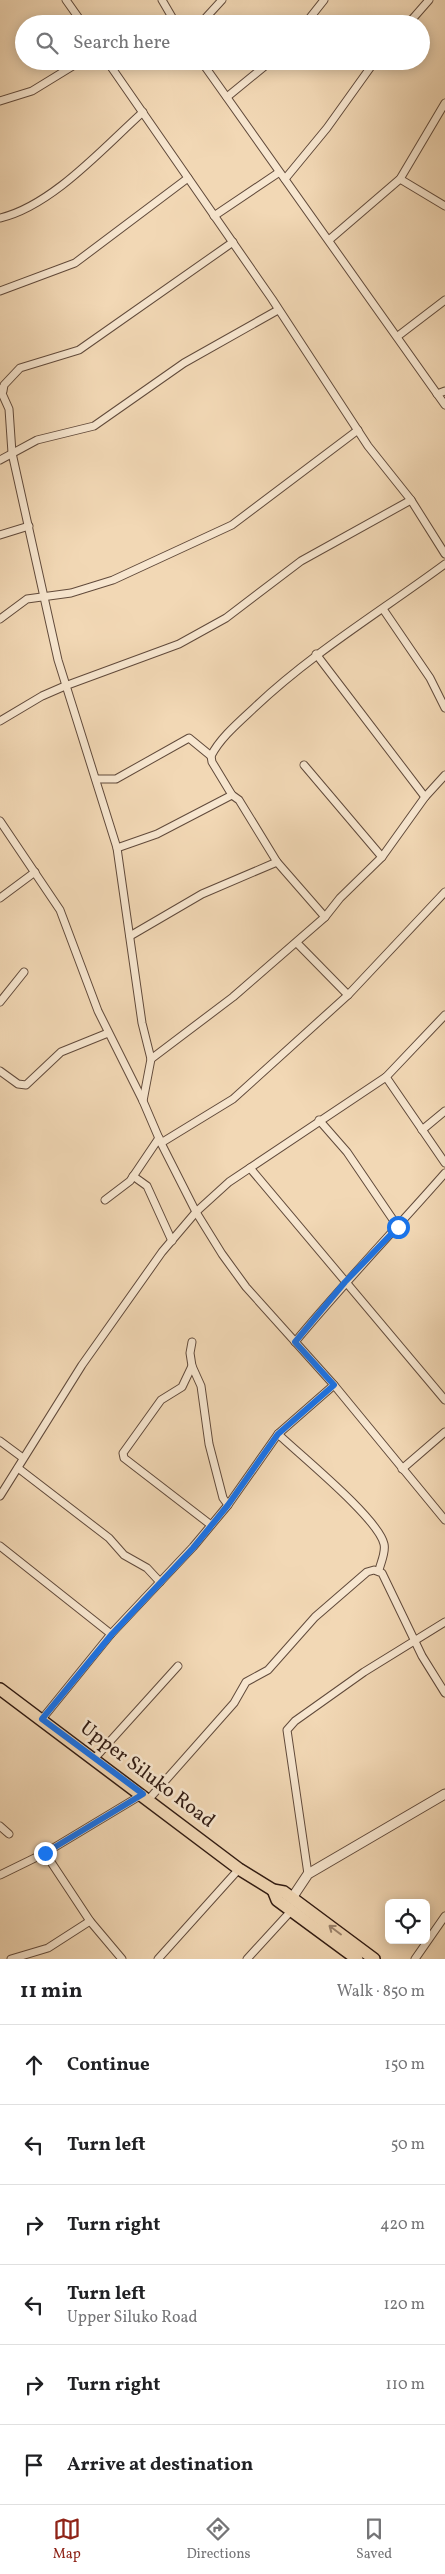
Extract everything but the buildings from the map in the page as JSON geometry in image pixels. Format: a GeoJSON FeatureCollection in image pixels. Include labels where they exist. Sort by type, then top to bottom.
{"type":"FeatureCollection","features":[{"type":"Feature","properties":{"kind":"main road","name":"Upper Siluko Road"},"geometry":{"type":"LineString","coordinates":[[0,1689],[146,1796],[239,1869],[273,1890],[284,1892],[374,1959]]}},
{"type":"Feature","properties":{"kind":"main road","name":"Upper Siluko Road"},"geometry":{"type":"LineString","coordinates":[[273,1890],[277,1900],[357,1959]]}},
{"type":"Feature","properties":{"kind":"street"},"geometry":{"type":"LineString","coordinates":[[66,0],[76,15]]}},
{"type":"Feature","properties":{"kind":"street"},"geometry":{"type":"LineString","coordinates":[[162,0],[171,15]]}},
{"type":"Feature","properties":{"kind":"street"},"geometry":{"type":"LineString","coordinates":[[208,15],[222,0]]}},
{"type":"Feature","properties":{"kind":"street"},"geometry":{"type":"LineString","coordinates":[[313,15],[324,0]]}},
{"type":"Feature","properties":{"kind":"street"},"geometry":{"type":"LineString","coordinates":[[416,15],[429,0]]}},
{"type":"Feature","properties":{"kind":"street"},"geometry":{"type":"LineString","coordinates":[[0,101],[32,91],[66,70]]}},
{"type":"Feature","properties":{"kind":"street"},"geometry":{"type":"LineString","coordinates":[[113,70],[233,242],[358,430],[411,500],[445,554]]}},
{"type":"Feature","properties":{"kind":"street"},"geometry":{"type":"LineString","coordinates":[[208,70],[278,173],[285,179],[329,240],[445,405]]}},
{"type":"Feature","properties":{"kind":"street"},"geometry":{"type":"LineString","coordinates":[[227,97],[260,70]]}},
{"type":"Feature","properties":{"kind":"street"},"geometry":{"type":"LineString","coordinates":[[285,179],[327,128],[369,70]]}},
{"type":"Feature","properties":{"kind":"street"},"geometry":{"type":"LineString","coordinates":[[329,240],[400,179],[445,103]]}},
{"type":"Feature","properties":{"kind":"street"},"geometry":{"type":"LineString","coordinates":[[0,218],[15,214],[52,193],[143,112]]}},
{"type":"Feature","properties":{"kind":"street"},"geometry":{"type":"LineString","coordinates":[[214,216],[278,173]]}},
{"type":"Feature","properties":{"kind":"street"},"geometry":{"type":"LineString","coordinates":[[0,291],[75,263],[188,178]]}},
{"type":"Feature","properties":{"kind":"street"},"geometry":{"type":"LineString","coordinates":[[400,179],[445,206]]}},
{"type":"Feature","properties":{"kind":"street"},"geometry":{"type":"LineString","coordinates":[[144,1101],[151,1059],[142,1023],[117,848],[64,686],[12,454],[9,409],[0,389],[3,391],[4,384],[20,368],[79,350],[233,242]]}},
{"type":"Feature","properties":{"kind":"street"},"geometry":{"type":"LineString","coordinates":[[398,336],[445,300]]}},
{"type":"Feature","properties":{"kind":"street"},"geometry":{"type":"LineString","coordinates":[[0,460],[37,440],[94,426],[184,363],[278,310]]}},
{"type":"Feature","properties":{"kind":"street"},"geometry":{"type":"LineString","coordinates":[[438,394],[445,391]]}},
{"type":"Feature","properties":{"kind":"street"},"geometry":{"type":"LineString","coordinates":[[0,619],[27,599],[71,593],[113,580],[232,525],[358,430]]}},
{"type":"Feature","properties":{"kind":"street"},"geometry":{"type":"LineString","coordinates":[[0,721],[42,696],[64,686],[179,644],[226,618],[301,561],[411,500]]}},
{"type":"Feature","properties":{"kind":"street"},"geometry":{"type":"LineString","coordinates":[[0,535],[29,526]]}},
{"type":"Feature","properties":{"kind":"street"},"geometry":{"type":"LineString","coordinates":[[211,756],[238,723],[281,682],[316,654],[445,564]]}},
{"type":"Feature","properties":{"kind":"street"},"geometry":{"type":"LineString","coordinates":[[383,609],[430,678],[445,708]]}},
{"type":"Feature","properties":{"kind":"street"},"geometry":{"type":"LineString","coordinates":[[316,654],[425,797]]}},
{"type":"Feature","properties":{"kind":"street"},"geometry":{"type":"LineString","coordinates":[[96,779],[116,779],[189,738],[211,756],[212,762],[232,795],[239,800],[277,862],[325,917]]}},
{"type":"Feature","properties":{"kind":"street"},"geometry":{"type":"LineString","coordinates":[[304,765],[382,856]]}},
{"type":"Feature","properties":{"kind":"street"},"geometry":{"type":"LineString","coordinates":[[151,1059],[233,997],[325,917],[340,898],[382,856],[425,797],[445,775]]}},
{"type":"Feature","properties":{"kind":"street"},"geometry":{"type":"LineString","coordinates":[[117,848],[157,834],[232,795]]}},
{"type":"Feature","properties":{"kind":"street"},"geometry":{"type":"LineString","coordinates":[[0,821],[60,910],[98,1011],[144,1101],[160,1140],[196,1212],[246,1287],[334,1385],[444,1518]]}},
{"type":"Feature","properties":{"kind":"street"},"geometry":{"type":"LineString","coordinates":[[130,936],[202,894],[277,862]]}},
{"type":"Feature","properties":{"kind":"street"},"geometry":{"type":"LineString","coordinates":[[0,898],[35,872]]}},
{"type":"Feature","properties":{"kind":"street"},"geometry":{"type":"LineString","coordinates":[[105,1200],[130,1181],[160,1140],[233,1099],[348,995],[445,892]]}},
{"type":"Feature","properties":{"kind":"street"},"geometry":{"type":"LineString","coordinates":[[297,943],[348,995]]}},
{"type":"Feature","properties":{"kind":"street"},"geometry":{"type":"LineString","coordinates":[[0,1002],[24,972]]}},
{"type":"Feature","properties":{"kind":"street"},"geometry":{"type":"LineString","coordinates":[[0,1496],[82,1365],[172,1241],[196,1212],[228,1182],[386,1077],[445,1015]]}},
{"type":"Feature","properties":{"kind":"street"},"geometry":{"type":"LineString","coordinates":[[0,1070],[18,1084],[26,1085],[61,1052],[108,1033]]}},
{"type":"Feature","properties":{"kind":"street"},"geometry":{"type":"LineString","coordinates":[[386,1077],[445,1163]]}},
{"type":"Feature","properties":{"kind":"street"},"geometry":{"type":"LineString","coordinates":[[422,1130],[445,1111]]}},
{"type":"Feature","properties":{"kind":"street"},"geometry":{"type":"LineString","coordinates":[[319,1120],[347,1152],[398,1227]]}},
{"type":"Feature","properties":{"kind":"street"},"geometry":{"type":"LineString","coordinates":[[250,1168],[445,1400]]}},
{"type":"Feature","properties":{"kind":"street"},"geometry":{"type":"LineString","coordinates":[[295,1342],[345,1282],[398,1227],[445,1172]]}},
{"type":"Feature","properties":{"kind":"street"},"geometry":{"type":"LineString","coordinates":[[133,1176],[147,1186],[172,1241]]}},
{"type":"Feature","properties":{"kind":"street"},"geometry":{"type":"LineString","coordinates":[[192,1342],[190,1353],[192,1366],[201,1386],[209,1444],[223,1498],[228,1505]]}},
{"type":"Feature","properties":{"kind":"street"},"geometry":{"type":"LineString","coordinates":[[192,1366],[182,1387],[161,1400],[123,1453],[124,1458],[211,1525]]}},
{"type":"Feature","properties":{"kind":"street"},"geometry":{"type":"LineString","coordinates":[[42,1719],[112,1634],[228,1505],[278,1434],[334,1385]]}},
{"type":"Feature","properties":{"kind":"street"},"geometry":{"type":"LineString","coordinates":[[402,1469],[445,1432]]}},
{"type":"Feature","properties":{"kind":"street"},"geometry":{"type":"LineString","coordinates":[[278,1434],[348,1496],[378,1532],[384,1543],[379,1570],[399,1604],[415,1642],[445,1693]]}},
{"type":"Feature","properties":{"kind":"street"},"geometry":{"type":"LineString","coordinates":[[0,1441],[23,1458]]}},
{"type":"Feature","properties":{"kind":"street"},"geometry":{"type":"LineString","coordinates":[[18,1468],[109,1538],[124,1555],[147,1568],[160,1582]]}},
{"type":"Feature","properties":{"kind":"street"},"geometry":{"type":"LineString","coordinates":[[0,1546],[112,1634]]}},
{"type":"Feature","properties":{"kind":"street"},"geometry":{"type":"LineString","coordinates":[[0,1875],[45,1853],[146,1796],[234,1703],[246,1682],[268,1670],[315,1617],[368,1572],[379,1570]]}},
{"type":"Feature","properties":{"kind":"street"},"geometry":{"type":"LineString","coordinates":[[308,1874],[287,1730],[295,1721],[364,1672],[445,1622]]}},
{"type":"Feature","properties":{"kind":"street"},"geometry":{"type":"LineString","coordinates":[[94,1759],[178,1666]]}},
{"type":"Feature","properties":{"kind":"street"},"geometry":{"type":"LineString","coordinates":[[292,1898],[308,1874],[445,1794]]}},
{"type":"Feature","properties":{"kind":"street"},"geometry":{"type":"LineString","coordinates":[[0,1826],[9,1834]]}},
{"type":"Feature","properties":{"kind":"street"},"geometry":{"type":"LineString","coordinates":[[45,1853],[90,1921],[122,1959]]}},
{"type":"Feature","properties":{"kind":"street"},"geometry":{"type":"LineString","coordinates":[[158,1959],[239,1869]]}},
{"type":"Feature","properties":{"kind":"street"},"geometry":{"type":"LineString","coordinates":[[247,1959],[292,1911]]}},
{"type":"Feature","properties":{"kind":"street"},"geometry":{"type":"LineString","coordinates":[[415,1959],[445,1916]]}},
{"type":"Feature","properties":{"kind":"street"},"geometry":{"type":"LineString","coordinates":[[11,1959],[48,1948],[90,1921]]}},
{"type":"Feature","properties":{"kind":"route"},"geometry":{"type":"LineString","coordinates":[[45,1853],[143,1794],[42,1719],[112,1634],[193,1548],[228,1505],[246,1476],[278,1434],[334,1385],[295,1342],[345,1282],[398,1227]]}}]}
